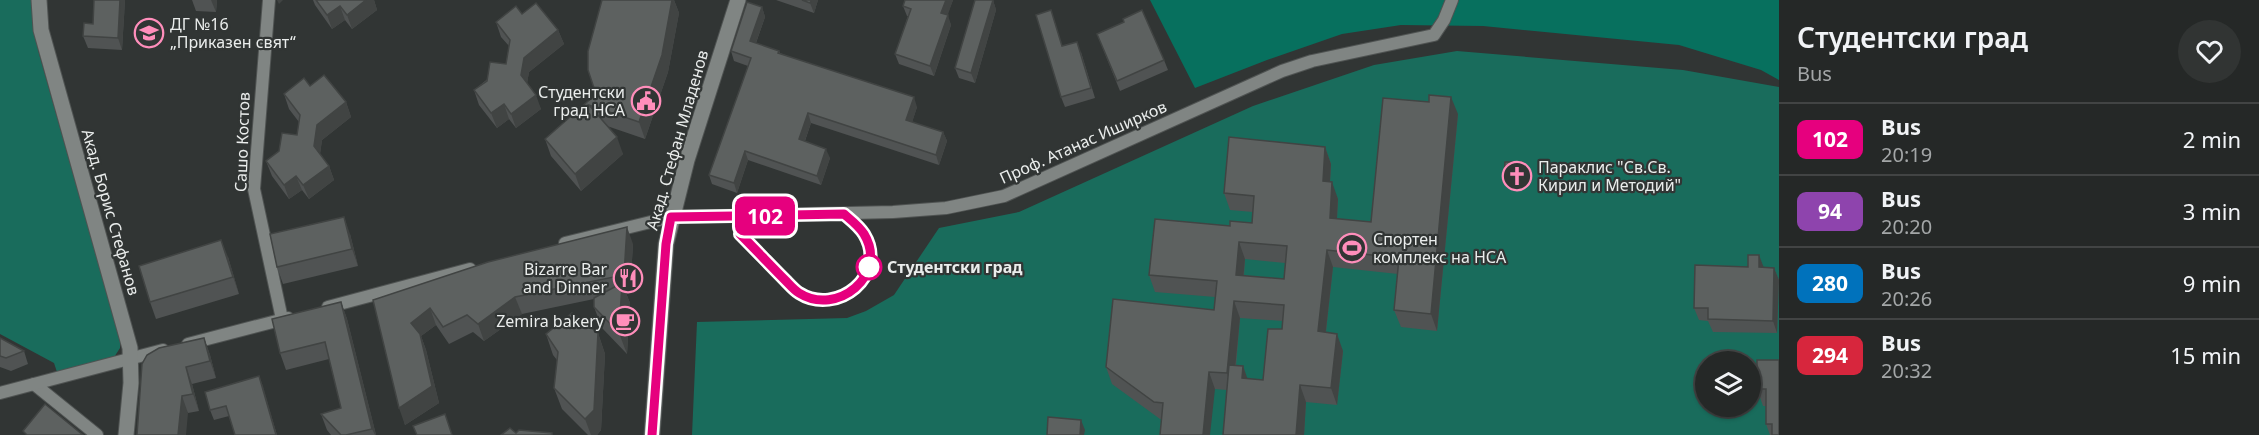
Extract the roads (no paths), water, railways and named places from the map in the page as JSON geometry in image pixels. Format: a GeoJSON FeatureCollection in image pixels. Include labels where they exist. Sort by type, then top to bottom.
{"type":"FeatureCollection","features":[{"type":"Feature","properties":{"kind":"street","name":"Акад. Борис Стефанов"},"geometry":{"type":"LineString","coordinates":[[39,0],[41,30],[128,338],[131,383],[126,435]]}},
{"type":"Feature","properties":{"kind":"street","name":"Сашо Костов"},"geometry":{"type":"LineString","coordinates":[[269,0],[254,189],[282,319]]}},
{"type":"Feature","properties":{"kind":"street","name":"Акад. Стефан Младенов"},"geometry":{"type":"LineString","coordinates":[[652,435],[666,244],[671,217],[738,0]]}},
{"type":"Feature","properties":{"kind":"street","name":"Проф. Атанас Иширков"},"geometry":{"type":"LineString","coordinates":[[548,248],[671,217],[893,212],[946,208],[1004,196],[1282,71],[1312,61],[1434,34],[1444,20],[1452,0]]}},
{"type":"Feature","properties":{"kind":"street"},"geometry":{"type":"LineString","coordinates":[[0,393],[482,266]]}},
{"type":"Feature","properties":{"kind":"street"},"geometry":{"type":"LineString","coordinates":[[34,384],[97,435]]}},
{"type":"Feature","properties":{"kind":"place","name":"ДГ №16 „Приказен свят“"},"geometry":{"type":"Point","coordinates":[149,33]}},
{"type":"Feature","properties":{"kind":"place","name":"Студентски град НСА"},"geometry":{"type":"Point","coordinates":[646,101]}},
{"type":"Feature","properties":{"kind":"place","name":"Параклис \"Св.Св. Кирил и Методий\""},"geometry":{"type":"Point","coordinates":[1517,176]}},
{"type":"Feature","properties":{"kind":"place","name":"Спортен комплекс на НСА"},"geometry":{"type":"Point","coordinates":[1352,248]}},
{"type":"Feature","properties":{"kind":"place","name":"Студентски град"},"geometry":{"type":"Point","coordinates":[869,267]}},
{"type":"Feature","properties":{"kind":"place","name":"Bizarre Bar and Dinner"},"geometry":{"type":"Point","coordinates":[628,278]}},
{"type":"Feature","properties":{"kind":"place","name":"Zemira bakery"},"geometry":{"type":"Point","coordinates":[625,321]}}]}
